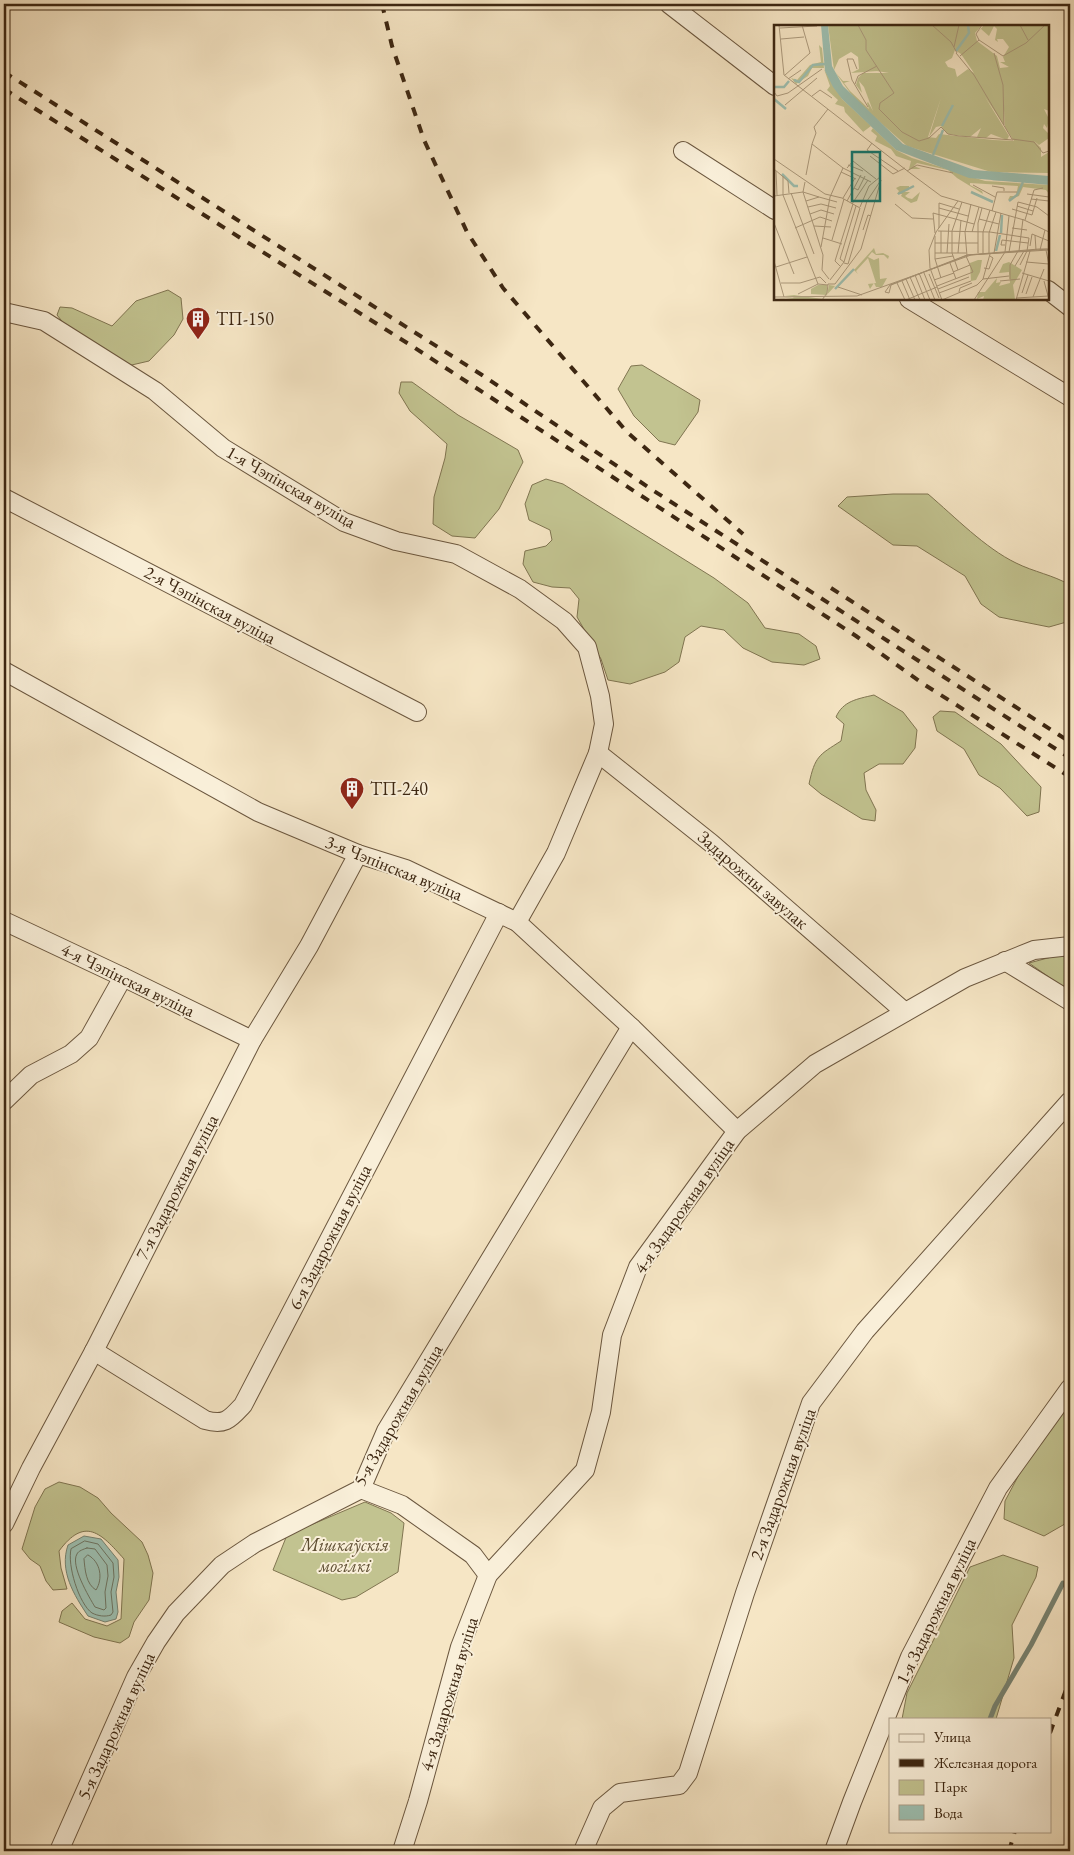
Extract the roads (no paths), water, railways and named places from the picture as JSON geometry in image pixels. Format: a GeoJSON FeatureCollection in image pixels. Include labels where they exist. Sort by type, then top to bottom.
{"type":"FeatureCollection","features":[{"type":"Feature","properties":{"kind":"street"},"geometry":{"type":"LineString","coordinates":[[669,4],[774,85]]}},
{"type":"Feature","properties":{"kind":"street"},"geometry":{"type":"LineString","coordinates":[[683,151],[774,209]]}},
{"type":"Feature","properties":{"kind":"street"},"geometry":{"type":"LineString","coordinates":[[1049,291],[1070,307]]}},
{"type":"Feature","properties":{"kind":"street"},"geometry":{"type":"LineString","coordinates":[[911,300],[1070,397]]}},
{"type":"Feature","properties":{"kind":"street","name":"1-я Чэпінская вуліца"},"geometry":{"type":"LineString","coordinates":[[4,312],[44,321],[155,391],[223,448],[344,522],[396,541],[456,554],[520,590],[564,621],[587,647],[600,696],[604,724],[598,753]]}},
{"type":"Feature","properties":{"kind":"street","name":"2-я Чэпінская вуліца"},"geometry":{"type":"LineString","coordinates":[[4,498],[417,712]]}},
{"type":"Feature","properties":{"kind":"street","name":"3-я Чэпінская вуліца"},"geometry":{"type":"LineString","coordinates":[[4,671],[258,812],[358,854],[406,869],[518,922],[631,1027],[738,1131]]}},
{"type":"Feature","properties":{"kind":"street"},"geometry":{"type":"LineString","coordinates":[[518,922],[556,853],[598,753]]}},
{"type":"Feature","properties":{"kind":"street","name":"Задарожны завулак"},"geometry":{"type":"LineString","coordinates":[[598,753],[711,843],[905,1012]]}},
{"type":"Feature","properties":{"kind":"street","name":"7-я Задарожная вуліца"},"geometry":{"type":"LineString","coordinates":[[4,1524],[31,1468],[94,1350],[252,1040],[309,946],[358,854]]}},
{"type":"Feature","properties":{"kind":"street","name":"6-я Задарожная вуліца"},"geometry":{"type":"LineString","coordinates":[[94,1350],[205,1420],[216,1424],[232,1418],[243,1405],[499,913]]}},
{"type":"Feature","properties":{"kind":"street","name":"4-я Чэпінская вуліца"},"geometry":{"type":"LineString","coordinates":[[4,921],[123,976],[252,1040]]}},
{"type":"Feature","properties":{"kind":"street","name":"4-я Задарожная вуліца"},"geometry":{"type":"LineString","coordinates":[[402,1851],[418,1801],[460,1647],[488,1575],[585,1470],[601,1412],[612,1335],[638,1267],[738,1131],[815,1064],[965,978],[1034,950],[1070,946]]}},
{"type":"Feature","properties":{"kind":"street"},"geometry":{"type":"LineString","coordinates":[[1005,961],[1070,1001]]}},
{"type":"Feature","properties":{"kind":"street"},"geometry":{"type":"LineString","coordinates":[[4,1101],[32,1075],[71,1054],[89,1038],[123,976]]}},
{"type":"Feature","properties":{"kind":"street","name":"5-я Задарожная вуліца"},"geometry":{"type":"LineString","coordinates":[[59,1851],[136,1677],[156,1642],[176,1613],[222,1565],[255,1543],[361,1489],[386,1431],[631,1027]]}},
{"type":"Feature","properties":{"kind":"street","name":"2-я Задарожная вуліца"},"geometry":{"type":"LineString","coordinates":[[583,1851],[602,1808],[620,1793],[679,1785],[688,1773],[745,1593],[811,1403],[865,1332],[1070,1101]]}},
{"type":"Feature","properties":{"kind":"street","name":"1-я Задарожная вуліца"},"geometry":{"type":"LineString","coordinates":[[834,1851],[910,1657],[998,1488],[1070,1388]]}},
{"type":"Feature","properties":{"kind":"street"},"geometry":{"type":"LineString","coordinates":[[361,1489],[402,1505],[473,1555],[488,1575]]}},
{"type":"Feature","properties":{"kind":"water"},"geometry":{"type":"Polygon","coordinates":[[[84,1536],[101,1539],[118,1560],[119,1577],[116,1592],[118,1612],[116,1619],[105,1622],[88,1616],[69,1582],[65,1564],[68,1545],[84,1536]]]}},
{"type":"Feature","properties":{"kind":"waterway"},"geometry":{"type":"LineString","coordinates":[[990,1718],[995,1706],[1031,1645],[1063,1583]]}},
{"type":"Feature","properties":{"kind":"railway"},"geometry":{"type":"LineString","coordinates":[[382,4],[392,46],[424,140],[467,232],[503,288],[627,432],[743,534]]}},
{"type":"Feature","properties":{"kind":"railway"},"geometry":{"type":"LineString","coordinates":[[4,72],[482,375],[654,491],[1070,758]]}},
{"type":"Feature","properties":{"kind":"railway"},"geometry":{"type":"LineString","coordinates":[[4,89],[412,346],[856,636],[925,685],[1070,777]]}},
{"type":"Feature","properties":{"kind":"railway"},"geometry":{"type":"LineString","coordinates":[[831,588],[1070,742]]}},
{"type":"Feature","properties":{"kind":"railway"},"geometry":{"type":"LineString","coordinates":[[1052,1728],[1070,1679]]}},
{"type":"Feature","properties":{"kind":"railway"},"geometry":{"type":"LineString","coordinates":[[1009,1851],[1015,1832]]}},
{"type":"Feature","properties":{"kind":"place","name":"ТП-150"},"geometry":{"type":"Point","coordinates":[198,340]}},
{"type":"Feature","properties":{"kind":"place","name":"ТП-240"},"geometry":{"type":"Point","coordinates":[352,810]}},
{"type":"Feature","properties":{"kind":"park label","name":"Мішкаўскія могілкі"},"geometry":{"type":"Point","coordinates":[345,1555]}}]}
